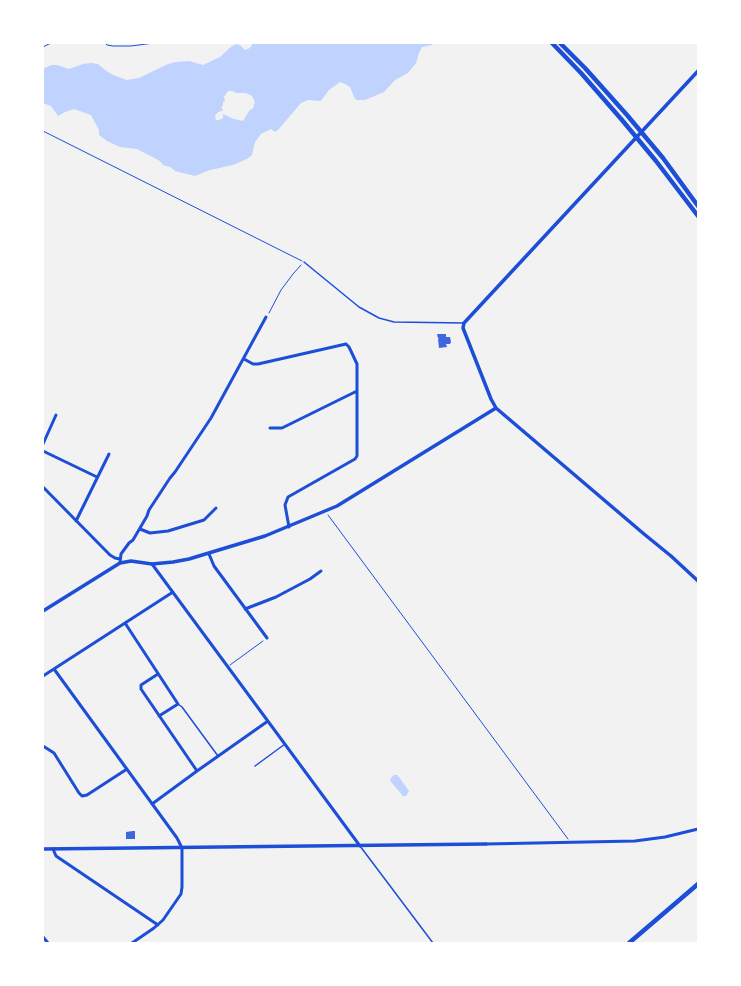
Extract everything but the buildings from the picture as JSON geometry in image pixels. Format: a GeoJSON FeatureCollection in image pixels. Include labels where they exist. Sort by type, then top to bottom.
{"type":"FeatureCollection","features":[{"type":"Feature","properties":{"kind":"highway"},"geometry":{"type":"LineString","coordinates":[[552,43],[581,73],[622,120],[656,161],[698,216]]}},
{"type":"Feature","properties":{"kind":"highway"},"geometry":{"type":"LineString","coordinates":[[560,43],[585,68],[663,158],[698,206]]}},
{"type":"Feature","properties":{"kind":"highway"},"geometry":{"type":"LineString","coordinates":[[629,943],[698,884]]}},
{"type":"Feature","properties":{"kind":"street"},"geometry":{"type":"LineString","coordinates":[[698,71],[464,323],[463,328],[496,408],[672,556],[698,581]]}},
{"type":"Feature","properties":{"kind":"street"},"geometry":{"type":"LineString","coordinates":[[120,561],[120,554],[133,540],[170,478],[211,418],[266,317]]}},
{"type":"Feature","properties":{"kind":"street"},"geometry":{"type":"LineString","coordinates":[[244,359],[253,364],[258,364],[346,344],[357,364],[357,456],[355,459],[288,497],[285,505],[289,527]]}},
{"type":"Feature","properties":{"kind":"street"},"geometry":{"type":"LineString","coordinates":[[270,428],[282,428],[357,391]]}},
{"type":"Feature","properties":{"kind":"street"},"geometry":{"type":"LineString","coordinates":[[43,487],[110,555],[120,561],[152,564],[179,561],[209,554],[289,527],[337,506],[496,408]]}},
{"type":"Feature","properties":{"kind":"street"},"geometry":{"type":"LineString","coordinates":[[43,444],[56,415]]}},
{"type":"Feature","properties":{"kind":"street"},"geometry":{"type":"LineString","coordinates":[[43,451],[98,477]]}},
{"type":"Feature","properties":{"kind":"street"},"geometry":{"type":"LineString","coordinates":[[76,521],[109,454]]}},
{"type":"Feature","properties":{"kind":"street"},"geometry":{"type":"LineString","coordinates":[[140,529],[150,533],[168,531],[204,520],[216,508]]}},
{"type":"Feature","properties":{"kind":"street"},"geometry":{"type":"LineString","coordinates":[[209,554],[214,566],[267,638]]}},
{"type":"Feature","properties":{"kind":"street"},"geometry":{"type":"LineString","coordinates":[[43,611],[120,561]]}},
{"type":"Feature","properties":{"kind":"street"},"geometry":{"type":"LineString","coordinates":[[152,564],[360,846]]}},
{"type":"Feature","properties":{"kind":"street"},"geometry":{"type":"LineString","coordinates":[[245,609],[276,597],[310,579],[321,571]]}},
{"type":"Feature","properties":{"kind":"street"},"geometry":{"type":"LineString","coordinates":[[43,676],[173,592]]}},
{"type":"Feature","properties":{"kind":"street"},"geometry":{"type":"LineString","coordinates":[[124,623],[178,704],[159,716]]}},
{"type":"Feature","properties":{"kind":"street"},"geometry":{"type":"LineString","coordinates":[[54,669],[177,838],[182,848],[181,894],[158,925],[132,943]]}},
{"type":"Feature","properties":{"kind":"street"},"geometry":{"type":"LineString","coordinates":[[158,674],[140,687],[197,771]]}},
{"type":"Feature","properties":{"kind":"street"},"geometry":{"type":"LineString","coordinates":[[152,804],[268,721]]}},
{"type":"Feature","properties":{"kind":"street"},"geometry":{"type":"LineString","coordinates":[[43,746],[54,753],[82,796],[87,795],[127,770]]}},
{"type":"Feature","properties":{"kind":"street"},"geometry":{"type":"LineString","coordinates":[[43,844],[43,849],[569,843],[646,840],[698,829]]}},
{"type":"Feature","properties":{"kind":"street"},"geometry":{"type":"LineString","coordinates":[[53,848],[56,856],[158,925]]}},
{"type":"Feature","properties":{"kind":"street"},"geometry":{"type":"LineString","coordinates":[[43,937],[48,943]]}},
{"type":"Feature","properties":{"kind":"lane"},"geometry":{"type":"LineString","coordinates":[[304,262],[359,307],[380,318],[394,322],[464,323]]}},
{"type":"Feature","properties":{"kind":"lane"},"geometry":{"type":"LineString","coordinates":[[178,704],[182,707],[218,757]]}},
{"type":"Feature","properties":{"kind":"lane"},"geometry":{"type":"LineString","coordinates":[[254,766],[285,744]]}},
{"type":"Feature","properties":{"kind":"lane"},"geometry":{"type":"LineString","coordinates":[[360,846],[433,943]]}},
{"type":"Feature","properties":{"kind":"path"},"geometry":{"type":"LineString","coordinates":[[43,47],[51,43]]}},
{"type":"Feature","properties":{"kind":"path"},"geometry":{"type":"LineString","coordinates":[[105,43],[113,46],[131,46],[154,43]]}},
{"type":"Feature","properties":{"kind":"path"},"geometry":{"type":"LineString","coordinates":[[43,131],[304,262],[281,290],[266,317]]}},
{"type":"Feature","properties":{"kind":"path"},"geometry":{"type":"LineString","coordinates":[[325,511],[566,836],[569,843]]}},
{"type":"Feature","properties":{"kind":"path"},"geometry":{"type":"LineString","coordinates":[[228,667],[267,638]]}},
{"type":"Feature","properties":{"kind":"water"},"geometry":{"type":"Polygon","coordinates":[[[253,43],[434,43],[432,45],[422,47],[416,63],[408,73],[395,80],[384,92],[365,100],[358,100],[355,99],[350,87],[340,82],[329,90],[321,101],[308,100],[301,103],[275,132],[271,129],[261,134],[255,142],[252,155],[247,159],[233,165],[210,170],[195,176],[175,171],[137,149],[120,147],[107,141],[99,135],[99,130],[91,115],[74,109],[58,116],[51,106],[43,103],[43,69],[51,65],[57,65],[69,69],[83,64],[98,64],[113,75],[127,80],[139,78],[168,64],[176,62],[189,61],[203,65],[220,57],[232,46],[237,44],[245,50],[250,48],[253,43]],[[228,91],[224,97],[225,101],[223,102],[221,108],[223,109],[215,116],[216,120],[223,118],[223,114],[243,121],[249,111],[253,108],[255,102],[252,96],[246,93],[237,93],[228,91]]]}},
{"type":"Feature","properties":{"kind":"water"},"geometry":{"type":"Polygon","coordinates":[[[394,775],[399,777],[409,791],[406,796],[403,796],[391,782],[390,779],[394,775]]]}}]}
